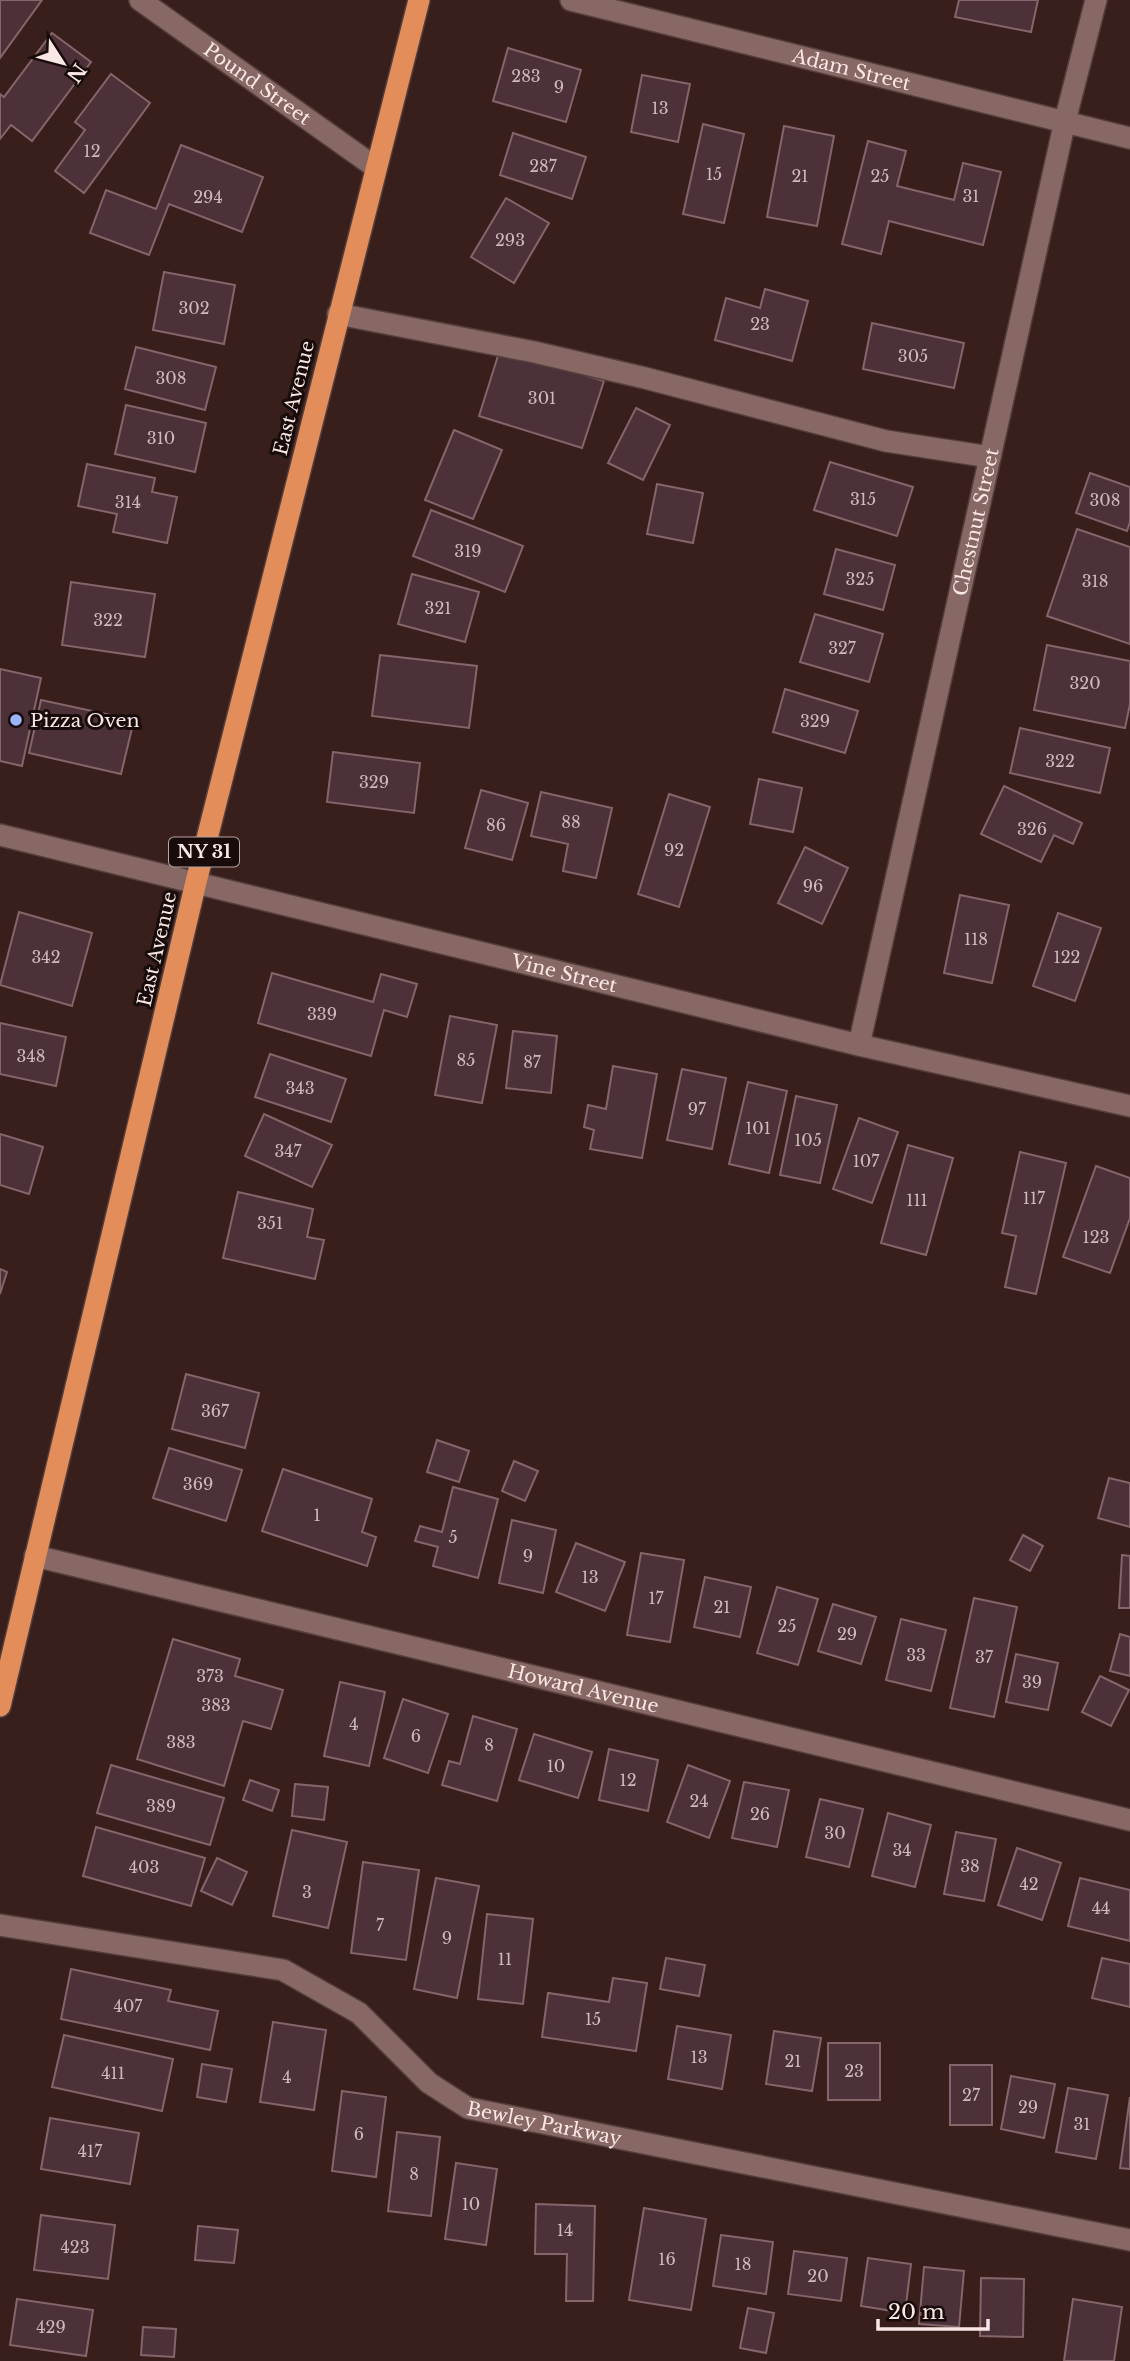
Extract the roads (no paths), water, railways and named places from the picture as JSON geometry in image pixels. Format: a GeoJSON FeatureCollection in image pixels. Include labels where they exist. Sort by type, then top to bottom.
{"type":"FeatureCollection","features":[{"type":"Feature","properties":{"kind":"highway","name":"East Avenue"},"geometry":{"type":"LineString","coordinates":[[0,1706],[197,882],[419,0]]}},
{"type":"Feature","properties":{"kind":"street","name":"Pound Street"},"geometry":{"type":"LineString","coordinates":[[140,0],[375,167]]}},
{"type":"Feature","properties":{"kind":"street","name":"Adam Street"},"geometry":{"type":"LineString","coordinates":[[571,0],[1130,138]]}},
{"type":"Feature","properties":{"kind":"street","name":"Chestnut Street"},"geometry":{"type":"LineString","coordinates":[[859,1045],[1065,121],[1096,0]]}},
{"type":"Feature","properties":{"kind":"street"},"geometry":{"type":"LineString","coordinates":[[338,314],[534,352],[886,441],[990,457]]}},
{"type":"Feature","properties":{"kind":"street","name":"Vine Street"},"geometry":{"type":"LineString","coordinates":[[0,835],[859,1045],[1130,1106]]}},
{"type":"Feature","properties":{"kind":"street","name":"Howard Avenue"},"geometry":{"type":"LineString","coordinates":[[35,1556],[1130,1820]]}},
{"type":"Feature","properties":{"kind":"street","name":"Bewley Parkway"},"geometry":{"type":"LineString","coordinates":[[0,1925],[283,1970],[359,2012],[429,2083],[468,2108],[1130,2240]]}},
{"type":"Feature","properties":{"kind":"place","name":"Pizza Oven"},"geometry":{"type":"Point","coordinates":[16,720]}}]}
